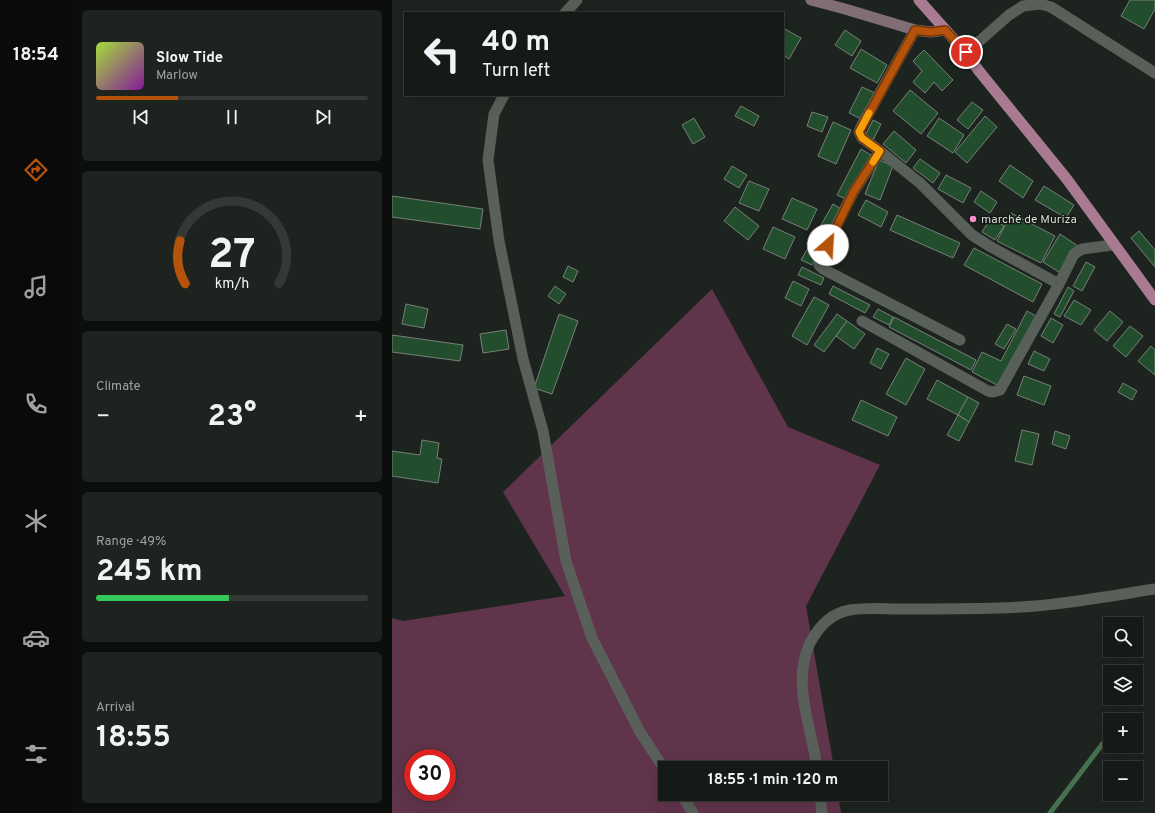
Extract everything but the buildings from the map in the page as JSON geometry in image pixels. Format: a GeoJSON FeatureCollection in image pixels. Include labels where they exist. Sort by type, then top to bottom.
{"type":"FeatureCollection","features":[{"type":"Feature","properties":{"kind":"main road"},"geometry":{"type":"LineString","coordinates":[[811,0],[915,30],[931,32],[945,30]]}},
{"type":"Feature","properties":{"kind":"main road"},"geometry":{"type":"LineString","coordinates":[[919,0],[966,52],[979,71],[1066,178],[1155,300]]}},
{"type":"Feature","properties":{"kind":"street"},"geometry":{"type":"LineString","coordinates":[[566,12],[577,0]]}},
{"type":"Feature","properties":{"kind":"street"},"geometry":{"type":"LineString","coordinates":[[966,52],[1018,9],[1023,6],[1040,4],[1051,7],[1155,73]]}},
{"type":"Feature","properties":{"kind":"street"},"geometry":{"type":"LineString","coordinates":[[915,30],[859,132],[862,138],[920,184],[972,235],[1059,284]]}},
{"type":"Feature","properties":{"kind":"street"},"geometry":{"type":"LineString","coordinates":[[503,96],[494,114],[488,160],[499,242],[523,359],[543,431],[566,561],[592,638],[640,732],[659,761]]}},
{"type":"Feature","properties":{"kind":"street"},"geometry":{"type":"LineString","coordinates":[[880,151],[854,191],[819,259],[819,265],[823,269],[960,340]]}},
{"type":"Feature","properties":{"kind":"street"},"geometry":{"type":"LineString","coordinates":[[862,321],[988,391],[997,391],[1000,390],[1074,254],[1082,249],[1114,244]]}},
{"type":"Feature","properties":{"kind":"street"},"geometry":{"type":"LineString","coordinates":[[816,761],[804,706],[802,677],[810,644],[825,621],[850,610],[1001,608],[1051,605],[1155,589]]}},
{"type":"Feature","properties":{"kind":"street"},"geometry":{"type":"LineString","coordinates":[[685,801],[693,813]]}},
{"type":"Feature","properties":{"kind":"street"},"geometry":{"type":"LineString","coordinates":[[821,801],[822,813]]}},
{"type":"Feature","properties":{"kind":"shaded area"},"geometry":{"type":"Polygon","coordinates":[[[712,289],[788,427],[880,465],[806,606],[833,761],[658,761],[658,801],[839,801],[841,813],[392,813],[392,618],[403,621],[565,596],[503,492],[712,289]]]}},
{"type":"Feature","properties":{"kind":"waterway"},"geometry":{"type":"LineString","coordinates":[[1050,813],[1103,743]]}},
{"type":"Feature","properties":{"kind":"slow traffic"},"geometry":{"type":"LineString","coordinates":[[869,113],[859,132],[862,138],[880,151],[873,162]]}},
{"type":"Feature","properties":{"kind":"place","name":"marché de Muriza"},"geometry":{"type":"Point","coordinates":[973,219]}},
{"type":"Feature","properties":{"kind":"route"},"geometry":{"type":"LineString","coordinates":[[828,245],[854,191],[880,151],[862,138],[859,132],[915,30],[931,32],[945,30],[966,52]]}}]}
